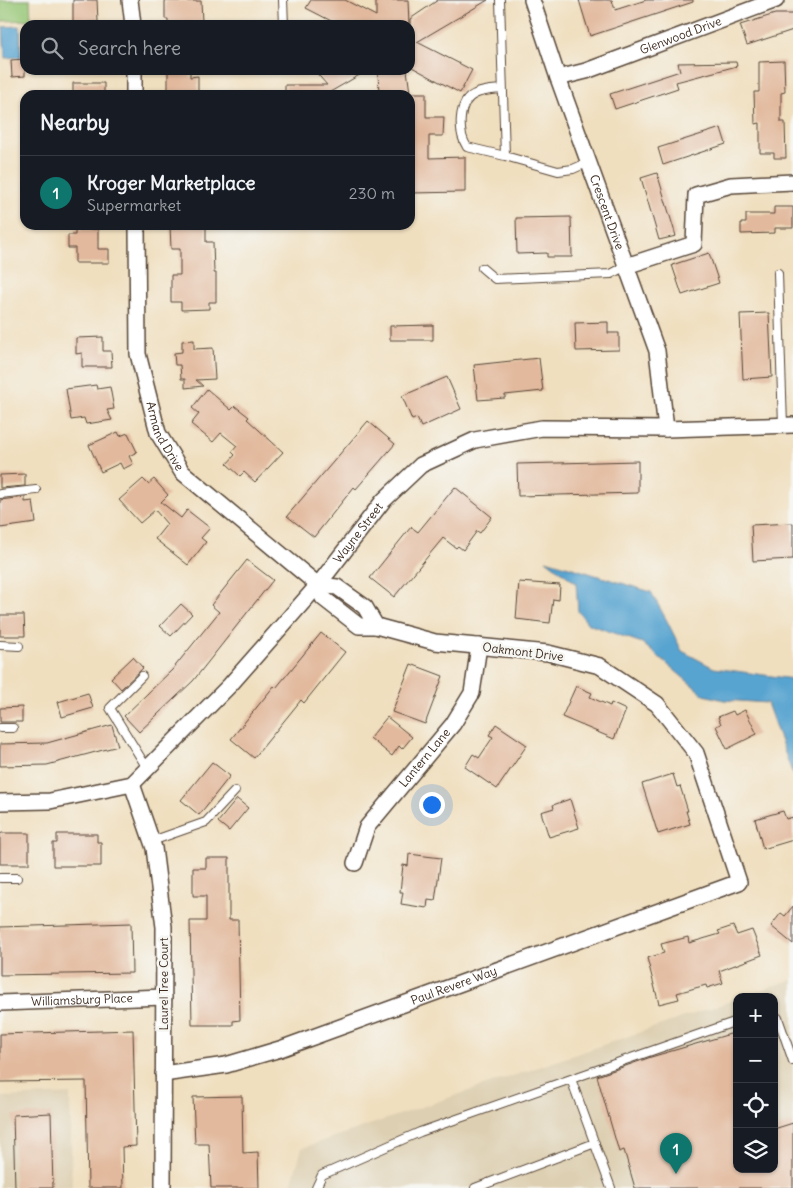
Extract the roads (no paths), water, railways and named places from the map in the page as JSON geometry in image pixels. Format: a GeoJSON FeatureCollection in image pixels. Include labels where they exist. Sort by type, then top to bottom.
{"type":"FeatureCollection","features":[{"type":"Feature","properties":{"kind":"street"},"geometry":{"type":"LineString","coordinates":[[130,0],[132,20]]}},
{"type":"Feature","properties":{"kind":"street","name":"Crescent Drive"},"geometry":{"type":"LineString","coordinates":[[532,0],[558,78],[657,351],[666,429]]}},
{"type":"Feature","properties":{"kind":"street","name":"Glenwood Drive"},"geometry":{"type":"LineString","coordinates":[[558,78],[586,70],[776,0]]}},
{"type":"Feature","properties":{"kind":"street"},"geometry":{"type":"LineString","coordinates":[[134,75],[134,90]]}},
{"type":"Feature","properties":{"kind":"street"},"geometry":{"type":"LineString","coordinates":[[626,266],[694,244],[696,195],[731,185],[793,182]]}},
{"type":"Feature","properties":{"kind":"street","name":"Armand Drive"},"geometry":{"type":"LineString","coordinates":[[137,230],[138,354],[158,433],[182,472],[318,585]]}},
{"type":"Feature","properties":{"kind":"street","name":"Wayne Street"},"geometry":{"type":"LineString","coordinates":[[132,784],[230,685],[318,585],[383,501],[421,465],[475,440],[542,428],[666,429],[788,425]]}},
{"type":"Feature","properties":{"kind":"street","name":"Oakmont Drive"},"geometry":{"type":"LineString","coordinates":[[318,585],[323,598],[359,626],[376,626],[435,642],[548,653],[600,666],[658,704],[696,753],[739,882]]}},
{"type":"Feature","properties":{"kind":"street","name":"Lantern Lane"},"geometry":{"type":"LineString","coordinates":[[355,863],[367,828],[453,724],[472,693],[479,646]]}},
{"type":"Feature","properties":{"kind":"street"},"geometry":{"type":"LineString","coordinates":[[0,802],[50,801],[132,784]]}},
{"type":"Feature","properties":{"kind":"street","name":"Laurel Tree Court"},"geometry":{"type":"LineString","coordinates":[[132,784],[154,848],[164,927],[163,1188]]}},
{"type":"Feature","properties":{"kind":"street","name":"Paul Revere Way"},"geometry":{"type":"LineString","coordinates":[[163,1074],[226,1065],[280,1049],[739,882]]}},
{"type":"Feature","properties":{"kind":"street","name":"Williamsburg Place"},"geometry":{"type":"LineString","coordinates":[[0,1004],[164,997]]}},
{"type":"Feature","properties":{"kind":"lane"},"geometry":{"type":"LineString","coordinates":[[283,0],[284,20]]}},
{"type":"Feature","properties":{"kind":"lane"},"geometry":{"type":"LineString","coordinates":[[500,0],[505,156]]}},
{"type":"Feature","properties":{"kind":"lane"},"geometry":{"type":"LineString","coordinates":[[502,89],[476,94],[467,101],[461,115],[462,139],[467,147],[558,171],[573,169],[589,162]]}},
{"type":"Feature","properties":{"kind":"lane"},"geometry":{"type":"LineString","coordinates":[[482,268],[495,279],[611,274],[626,266]]}},
{"type":"Feature","properties":{"kind":"lane"},"geometry":{"type":"LineString","coordinates":[[778,273],[788,425]]}},
{"type":"Feature","properties":{"kind":"lane"},"geometry":{"type":"LineString","coordinates":[[0,494],[36,490]]}},
{"type":"Feature","properties":{"kind":"lane"},"geometry":{"type":"LineString","coordinates":[[0,645],[19,646]]}},
{"type":"Feature","properties":{"kind":"lane"},"geometry":{"type":"LineString","coordinates":[[142,676],[110,708],[147,768]]}},
{"type":"Feature","properties":{"kind":"lane"},"geometry":{"type":"LineString","coordinates":[[0,728],[13,728]]}},
{"type":"Feature","properties":{"kind":"lane"},"geometry":{"type":"LineString","coordinates":[[152,841],[206,822],[235,791]]}},
{"type":"Feature","properties":{"kind":"lane"},"geometry":{"type":"LineString","coordinates":[[0,878],[17,878]]}},
{"type":"Feature","properties":{"kind":"lane"},"geometry":{"type":"LineString","coordinates":[[778,1018],[793,1061]]}},
{"type":"Feature","properties":{"kind":"lane"},"geometry":{"type":"LineString","coordinates":[[316,1188],[322,1174],[420,1132],[733,1022]]}},
{"type":"Feature","properties":{"kind":"lane"},"geometry":{"type":"LineString","coordinates":[[571,1079],[611,1188]]}},
{"type":"Feature","properties":{"kind":"lane"},"geometry":{"type":"LineString","coordinates":[[475,1188],[596,1143]]}},
{"type":"Feature","properties":{"kind":"water"},"geometry":{"type":"Polygon","coordinates":[[[20,26],[20,57],[5,58],[3,27],[20,26]]]}},
{"type":"Feature","properties":{"kind":"water"},"geometry":{"type":"Polygon","coordinates":[[[546,560],[651,592],[682,651],[714,668],[793,679],[793,775],[767,703],[724,700],[704,695],[642,643],[588,624],[578,611],[576,583],[546,560]]]}},
{"type":"Feature","properties":{"kind":"place","name":"Kroger Marketplace"},"geometry":{"type":"Point","coordinates":[676,1174]}}]}
